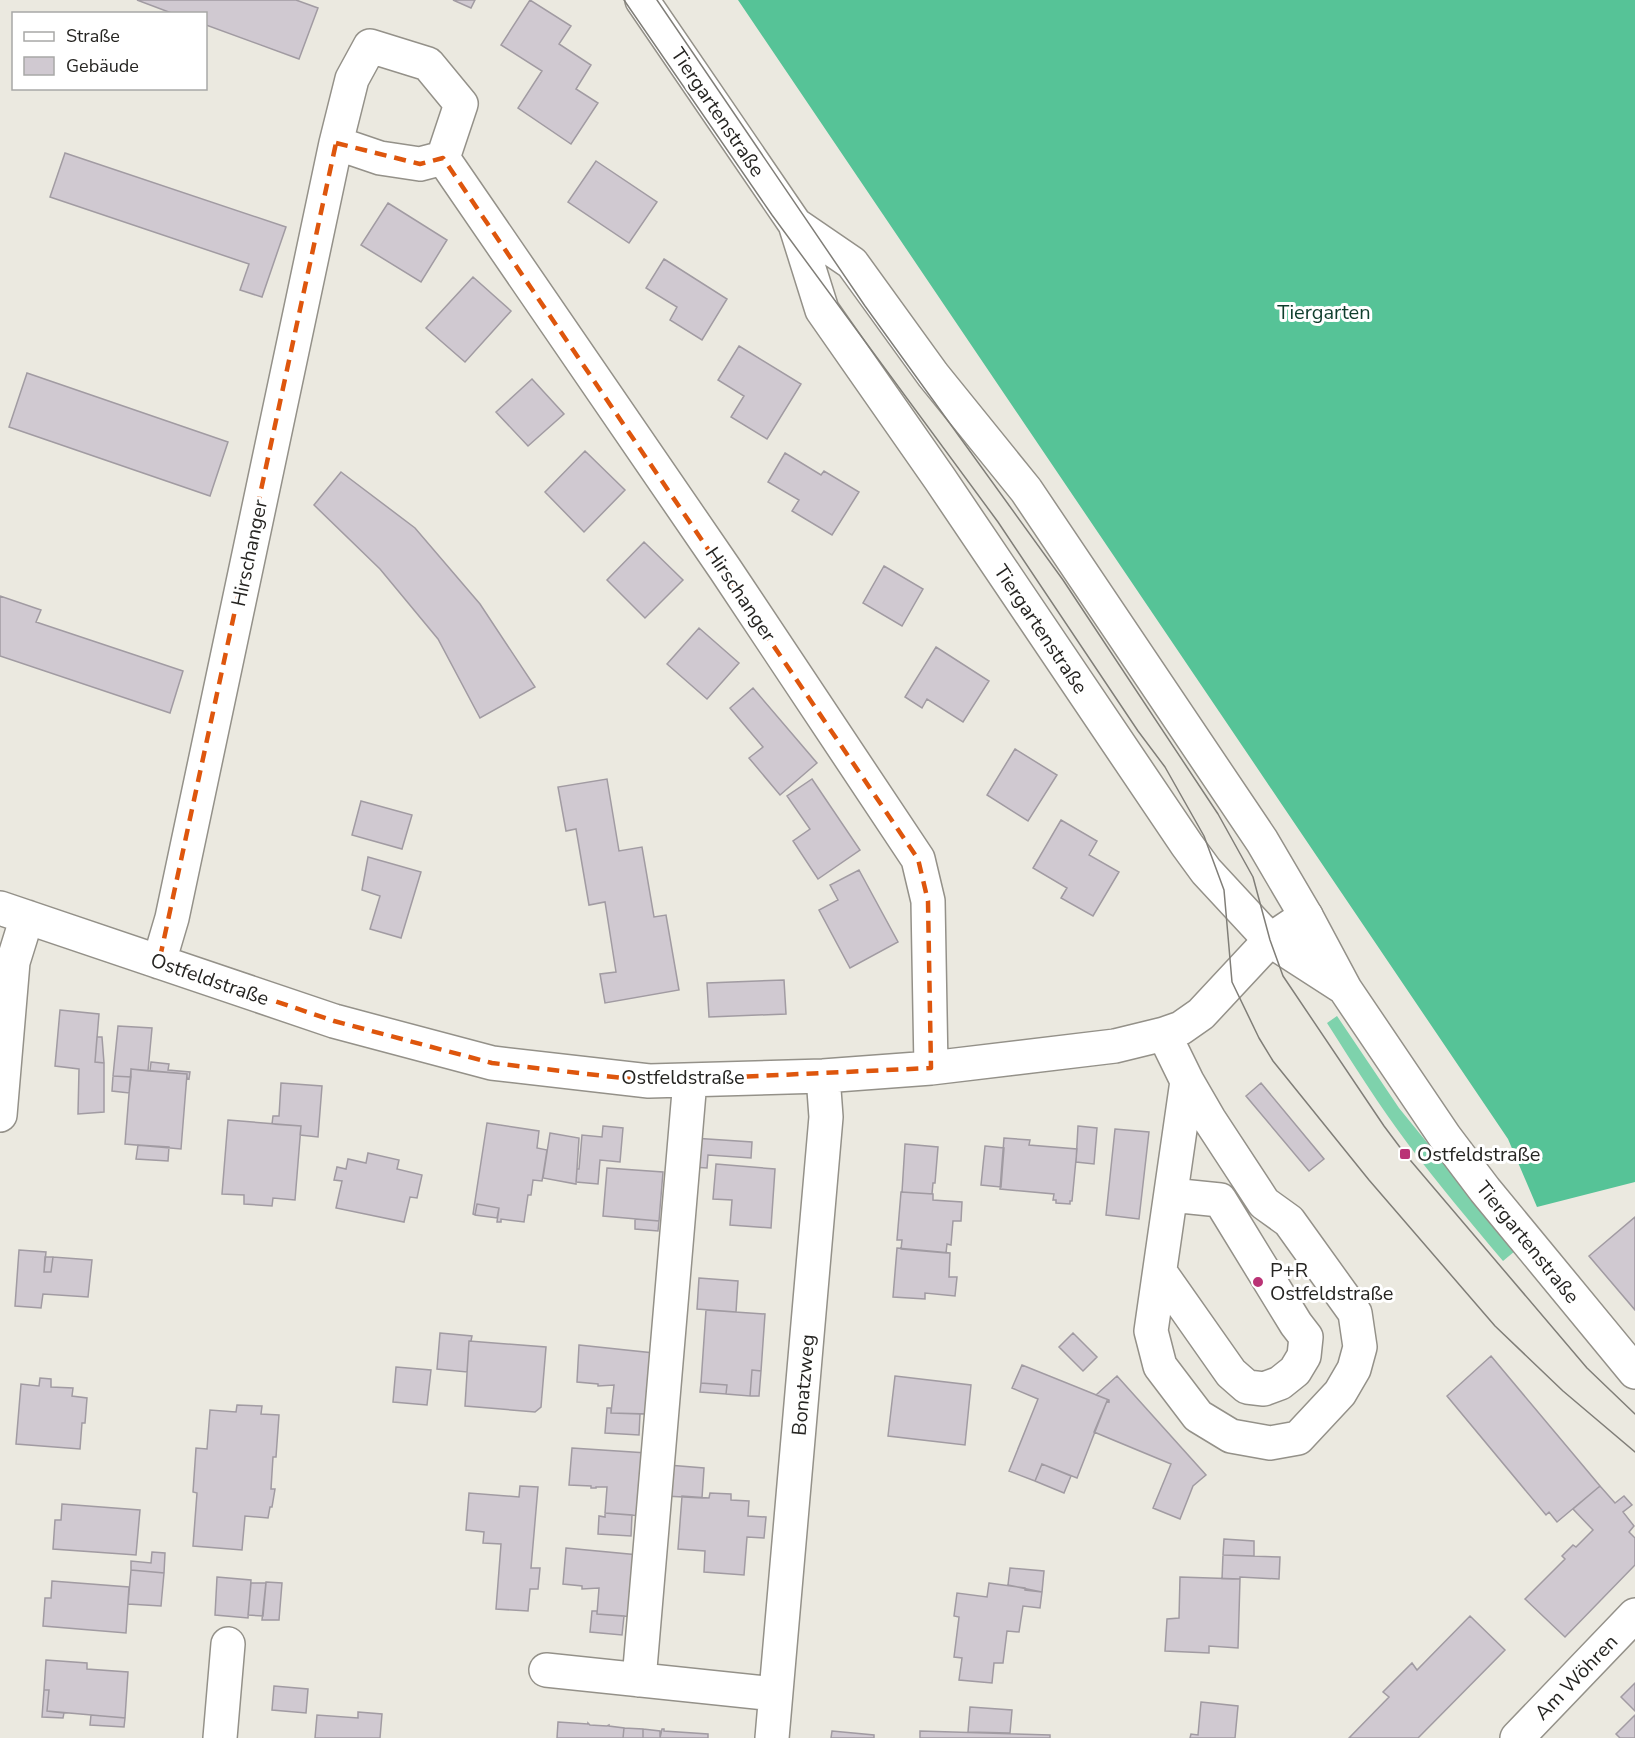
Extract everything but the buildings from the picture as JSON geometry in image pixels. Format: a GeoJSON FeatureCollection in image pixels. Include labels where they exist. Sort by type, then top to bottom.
{"type":"FeatureCollection","features":[{"type":"Feature","properties":{"kind":"street","name":"Tiergartenstraße"},"geometry":{"type":"LineString","coordinates":[[642,0],[795,224],[822,310],[947,488],[1187,845],[1206,871],[1270,940],[1345,989]]}},
{"type":"Feature","properties":{"kind":"street","name":"Hirschanger"},"geometry":{"type":"LineString","coordinates":[[159,962],[174,907],[336,143],[351,79],[370,46],[428,64],[461,104],[443,158],[731,579],[918,859],[928,901],[931,1068]]}},
{"type":"Feature","properties":{"kind":"street"},"geometry":{"type":"LineString","coordinates":[[336,143],[380,158],[420,164],[443,158]]}},
{"type":"Feature","properties":{"kind":"street","name":"Tiergartenstraße"},"geometry":{"type":"LineString","coordinates":[[795,224],[852,263],[933,375],[1026,490],[1262,841],[1345,989],[1445,1137],[1485,1190],[1635,1372]]}},
{"type":"Feature","properties":{"kind":"street"},"geometry":{"type":"LineString","coordinates":[[0,1115],[13,962],[13,912]]}},
{"type":"Feature","properties":{"kind":"street","name":"Ostfeldstraße"},"geometry":{"type":"LineString","coordinates":[[13,912],[334,1021],[492,1063],[649,1081],[823,1076],[931,1068],[1115,1046],[1164,1034],[1181,1028],[1201,1014],[1270,940],[1306,916]]}},
{"type":"Feature","properties":{"kind":"street"},"geometry":{"type":"LineString","coordinates":[[1164,1034],[1209,1119],[1264,1203],[1289,1221],[1355,1313],[1360,1347],[1354,1369],[1340,1393],[1298,1438],[1270,1443],[1231,1436],[1198,1416],[1160,1366],[1150,1332],[1187,1081]]}},
{"type":"Feature","properties":{"kind":"street","name":"Bonatzweg"},"geometry":{"type":"LineString","coordinates":[[772,1738],[826,1117],[823,1076]]}},
{"type":"Feature","properties":{"kind":"street"},"geometry":{"type":"LineString","coordinates":[[639,1680],[690,1080]]}},
{"type":"Feature","properties":{"kind":"street"},"geometry":{"type":"LineString","coordinates":[[1220,1200],[1243,1170]]}},
{"type":"Feature","properties":{"kind":"street"},"geometry":{"type":"LineString","coordinates":[[1171,1194],[1220,1200]]}},
{"type":"Feature","properties":{"kind":"street"},"geometry":{"type":"LineString","coordinates":[[1160,1272],[1231,1373],[1247,1387],[1264,1389],[1280,1383],[1295,1371],[1304,1356],[1306,1337],[1220,1200]]}},
{"type":"Feature","properties":{"kind":"street","name":"Am Wöhren"},"geometry":{"type":"LineString","coordinates":[[1517,1738],[1635,1615]]}},
{"type":"Feature","properties":{"kind":"street"},"geometry":{"type":"LineString","coordinates":[[220,1738],[228,1644]]}},
{"type":"Feature","properties":{"kind":"street"},"geometry":{"type":"LineString","coordinates":[[546,1670],[775,1694]]}},
{"type":"Feature","properties":{"kind":"highlighted area"},"geometry":{"type":"Polygon","coordinates":[[[336,143],[420,164],[443,158],[918,859],[928,901],[931,1068],[649,1081],[492,1063],[334,1021],[159,962],[336,143]]]}},
{"type":"Feature","properties":{"kind":"green space","name":"Tiergarten"},"geometry":{"type":"Polygon","coordinates":[[[738,0],[1635,0],[1635,1182],[1537,1207],[1508,1139],[738,0]]]}},
{"type":"Feature","properties":{"kind":"green space"},"geometry":{"type":"Polygon","coordinates":[[[1337,1016],[1399,1108],[1515,1251],[1503,1261],[1431,1174],[1376,1099],[1327,1023],[1337,1016]]]}},
{"type":"Feature","properties":{"kind":"tram line"},"geometry":{"type":"LineString","coordinates":[[624,0],[772,215],[998,522],[1138,731],[1165,767],[1204,836],[1224,890],[1232,982],[1259,1038],[1273,1061],[1369,1180],[1495,1326],[1563,1391],[1635,1452]]}},
{"type":"Feature","properties":{"kind":"tram line"},"geometry":{"type":"LineString","coordinates":[[657,0],[865,306],[1063,580],[1218,814],[1253,877],[1270,940],[1283,976],[1384,1126],[1405,1154],[1587,1368],[1635,1414]]}},
{"type":"Feature","properties":{"kind":"place","name":"Ostfeldstraße"},"geometry":{"type":"Point","coordinates":[1405,1154]}},
{"type":"Feature","properties":{"kind":"place","name":"P+R Ostfeldstraße"},"geometry":{"type":"Point","coordinates":[1258,1282]}}]}
